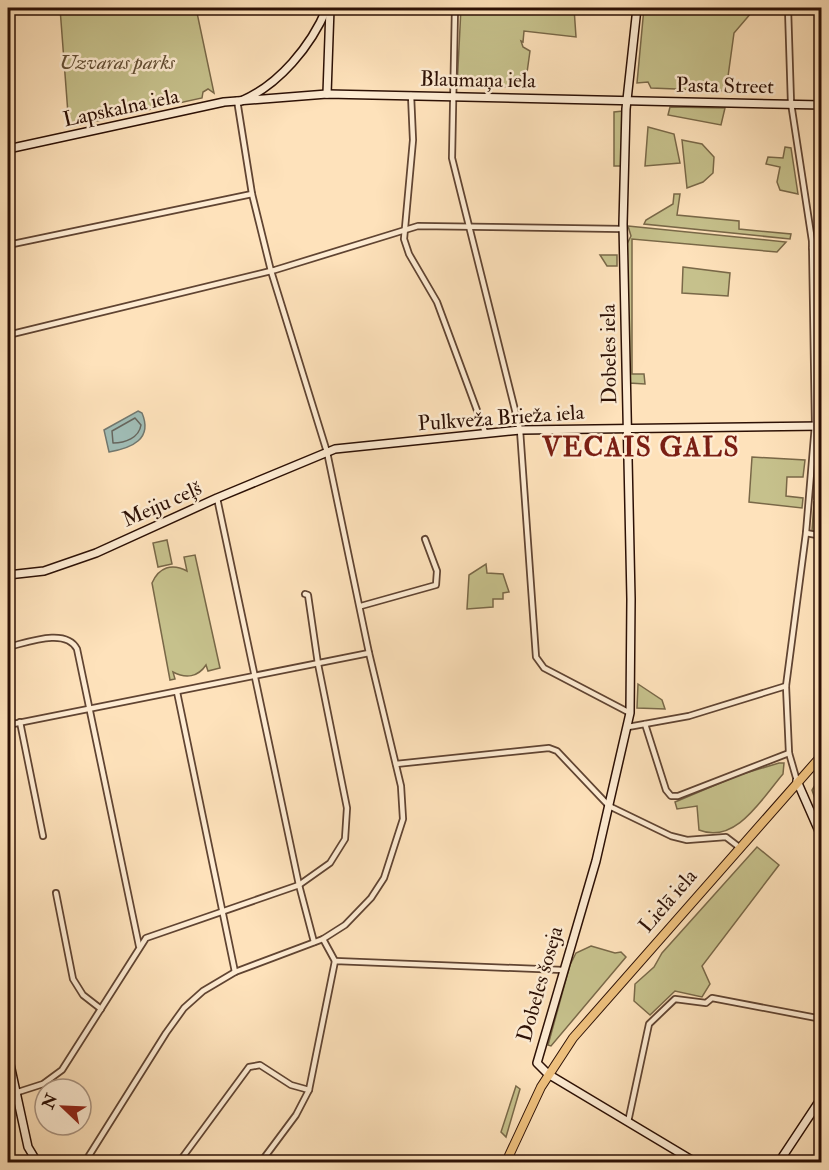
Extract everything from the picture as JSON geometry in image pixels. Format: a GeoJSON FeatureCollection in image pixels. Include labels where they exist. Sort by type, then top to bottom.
{"type":"FeatureCollection","features":[{"type":"Feature","properties":{"kind":"main road","name":"Lielā iela"},"geometry":{"type":"LineString","coordinates":[[548,1074],[588,1019],[822,755]]}},
{"type":"Feature","properties":{"kind":"main road"},"geometry":{"type":"LineString","coordinates":[[506,1162],[548,1074]]}},
{"type":"Feature","properties":{"kind":"street","name":"Lapskalna iela"},"geometry":{"type":"LineString","coordinates":[[8,149],[239,100],[261,92],[272,84],[313,36],[328,8]]}},
{"type":"Feature","properties":{"kind":"street","name":"Lapskalna iela"},"geometry":{"type":"LineString","coordinates":[[239,100],[258,102],[327,94],[328,8]]}},
{"type":"Feature","properties":{"kind":"street"},"geometry":{"type":"LineString","coordinates":[[455,8],[452,158],[520,430],[537,661],[544,668],[630,713]]}},
{"type":"Feature","properties":{"kind":"street","name":"Dobeles iela"},"geometry":{"type":"LineString","coordinates":[[609,806],[630,713],[623,229],[628,100],[637,8]]}},
{"type":"Feature","properties":{"kind":"street"},"geometry":{"type":"LineString","coordinates":[[788,8],[792,103],[812,248],[818,425],[786,686],[789,753],[797,781],[821,833]]}},
{"type":"Feature","properties":{"kind":"street"},"geometry":{"type":"LineString","coordinates":[[313,36],[319,35],[329,40]]}},
{"type":"Feature","properties":{"kind":"street","name":"Blaumaņa iela"},"geometry":{"type":"LineString","coordinates":[[327,94],[628,100]]}},
{"type":"Feature","properties":{"kind":"street"},"geometry":{"type":"LineString","coordinates":[[411,95],[413,140],[405,230],[409,254],[437,302],[485,432]]}},
{"type":"Feature","properties":{"kind":"street"},"geometry":{"type":"LineString","coordinates":[[84,1162],[176,1017],[203,991],[235,972],[323,939],[357,914],[371,898],[388,868],[403,819],[404,799],[369,653],[327,452],[271,271],[252,194],[239,100]]}},
{"type":"Feature","properties":{"kind":"street","name":"Pasta Street"},"geometry":{"type":"LineString","coordinates":[[628,100],[822,105]]}},
{"type":"Feature","properties":{"kind":"street"},"geometry":{"type":"LineString","coordinates":[[8,245],[252,194]]}},
{"type":"Feature","properties":{"kind":"street"},"geometry":{"type":"LineString","coordinates":[[8,335],[271,271],[418,226],[623,229]]}},
{"type":"Feature","properties":{"kind":"street"},"geometry":{"type":"LineString","coordinates":[[812,248],[822,249]]}},
{"type":"Feature","properties":{"kind":"street","name":"Pulkveža Brieža iela"},"geometry":{"type":"LineString","coordinates":[[327,452],[485,432],[520,430],[818,425]]}},
{"type":"Feature","properties":{"kind":"street","name":"Meiju ceļš"},"geometry":{"type":"LineString","coordinates":[[8,575],[44,571],[96,553],[217,498],[327,452]]}},
{"type":"Feature","properties":{"kind":"street"},"geometry":{"type":"LineString","coordinates":[[217,498],[299,885],[314,942]]}},
{"type":"Feature","properties":{"kind":"street"},"geometry":{"type":"LineString","coordinates":[[806,533],[822,536]]}},
{"type":"Feature","properties":{"kind":"street"},"geometry":{"type":"LineString","coordinates":[[361,606],[436,585],[437,571],[425,539]]}},
{"type":"Feature","properties":{"kind":"street"},"geometry":{"type":"LineString","coordinates":[[15,1093],[43,1084],[62,1070],[139,946],[156,934],[299,885],[330,863],[345,839],[347,808],[318,664],[308,595],[305,594]]}},
{"type":"Feature","properties":{"kind":"street"},"geometry":{"type":"LineString","coordinates":[[8,647],[51,638],[70,641],[76,649],[139,946]]}},
{"type":"Feature","properties":{"kind":"street"},"geometry":{"type":"LineString","coordinates":[[8,725],[369,653]]}},
{"type":"Feature","properties":{"kind":"street"},"geometry":{"type":"LineString","coordinates":[[628,727],[690,717],[786,686]]}},
{"type":"Feature","properties":{"kind":"street"},"geometry":{"type":"LineString","coordinates":[[177,692],[220,912],[235,972]]}},
{"type":"Feature","properties":{"kind":"street"},"geometry":{"type":"LineString","coordinates":[[20,722],[43,836]]}},
{"type":"Feature","properties":{"kind":"street"},"geometry":{"type":"LineString","coordinates":[[645,724],[664,786],[671,796],[678,796],[789,753]]}},
{"type":"Feature","properties":{"kind":"street"},"geometry":{"type":"LineString","coordinates":[[396,765],[549,748],[557,751],[609,806],[671,836],[687,840],[726,837],[739,847]]}},
{"type":"Feature","properties":{"kind":"street","name":"Dobeles šoseja"},"geometry":{"type":"LineString","coordinates":[[548,1074],[537,1063],[538,1053],[596,861],[609,806]]}},
{"type":"Feature","properties":{"kind":"street"},"geometry":{"type":"LineString","coordinates":[[56,893],[74,978],[83,995],[101,1009]]}},
{"type":"Feature","properties":{"kind":"street"},"geometry":{"type":"LineString","coordinates":[[261,1162],[296,1115],[309,1090],[335,961],[323,939]]}},
{"type":"Feature","properties":{"kind":"street"},"geometry":{"type":"LineString","coordinates":[[335,961],[563,969]]}},
{"type":"Feature","properties":{"kind":"street"},"geometry":{"type":"LineString","coordinates":[[628,1122],[649,1024],[675,999],[706,1003],[712,998],[822,1019]]}},
{"type":"Feature","properties":{"kind":"street"},"geometry":{"type":"LineString","coordinates":[[8,1055],[28,1147],[37,1162]]}},
{"type":"Feature","properties":{"kind":"street"},"geometry":{"type":"LineString","coordinates":[[179,1162],[249,1067],[260,1065],[291,1085],[309,1090]]}},
{"type":"Feature","properties":{"kind":"street"},"geometry":{"type":"LineString","coordinates":[[548,1074],[695,1162]]}},
{"type":"Feature","properties":{"kind":"street"},"geometry":{"type":"LineString","coordinates":[[779,1162],[822,1097]]}},
{"type":"Feature","properties":{"kind":"green space","name":"Uzvaras parks"},"geometry":{"type":"Polygon","coordinates":[[[60,8],[196,8],[214,93],[208,89],[203,92],[202,98],[69,127],[60,8]]]}},
{"type":"Feature","properties":{"kind":"green space"},"geometry":{"type":"Polygon","coordinates":[[[461,8],[506,14],[507,8],[555,10],[556,8],[574,8],[576,37],[524,31],[523,42],[521,41],[523,47],[530,51],[525,87],[457,87],[461,8]]]}},
{"type":"Feature","properties":{"kind":"green space"},"geometry":{"type":"Polygon","coordinates":[[[644,8],[777,8],[752,12],[734,33],[726,91],[651,88],[648,82],[637,83],[644,8]]]}},
{"type":"Feature","properties":{"kind":"green space"},"geometry":{"type":"Polygon","coordinates":[[[819,21],[821,22],[821,77],[816,77],[819,21]]]}},
{"type":"Feature","properties":{"kind":"green space"},"geometry":{"type":"Polygon","coordinates":[[[670,107],[725,108],[721,125],[668,115],[670,107]]]}},
{"type":"Feature","properties":{"kind":"green space"},"geometry":{"type":"Polygon","coordinates":[[[623,111],[621,166],[614,166],[614,112],[623,111]]]}},
{"type":"Feature","properties":{"kind":"green space"},"geometry":{"type":"Polygon","coordinates":[[[648,127],[674,134],[680,163],[645,166],[648,127]]]}},
{"type":"Feature","properties":{"kind":"green space"},"geometry":{"type":"Polygon","coordinates":[[[682,140],[702,144],[714,157],[713,173],[703,182],[687,188],[682,140]]]}},
{"type":"Feature","properties":{"kind":"green space"},"geometry":{"type":"Polygon","coordinates":[[[785,147],[791,148],[798,194],[780,190],[777,182],[780,167],[766,164],[768,157],[783,158],[785,147]]]}},
{"type":"Feature","properties":{"kind":"green space"},"geometry":{"type":"Polygon","coordinates":[[[674,194],[680,194],[677,215],[739,221],[739,229],[791,234],[790,239],[644,224],[646,220],[673,204],[674,194]]]}},
{"type":"Feature","properties":{"kind":"green space"},"geometry":{"type":"Polygon","coordinates":[[[628,226],[786,242],[777,252],[632,239],[632,374],[644,374],[645,384],[629,383],[627,244],[631,236],[628,226]]]}},
{"type":"Feature","properties":{"kind":"green space"},"geometry":{"type":"Polygon","coordinates":[[[600,255],[617,255],[617,266],[607,266],[600,255]]]}},
{"type":"Feature","properties":{"kind":"green space"},"geometry":{"type":"Polygon","coordinates":[[[683,267],[730,273],[728,296],[682,293],[683,267]]]}},
{"type":"Feature","properties":{"kind":"green space"},"geometry":{"type":"Polygon","coordinates":[[[818,454],[821,458],[821,500],[814,499],[818,454]]]}},
{"type":"Feature","properties":{"kind":"green space"},"geometry":{"type":"Polygon","coordinates":[[[752,457],[805,460],[803,477],[787,477],[786,496],[803,498],[802,508],[749,502],[752,457]]]}},
{"type":"Feature","properties":{"kind":"green space"},"geometry":{"type":"Polygon","coordinates":[[[814,502],[822,504],[815,532],[812,531],[814,502]]]}},
{"type":"Feature","properties":{"kind":"green space"},"geometry":{"type":"Polygon","coordinates":[[[167,540],[172,564],[158,567],[153,543],[167,540]]]}},
{"type":"Feature","properties":{"kind":"green space"},"geometry":{"type":"Polygon","coordinates":[[[195,555],[220,668],[208,671],[206,665],[191,676],[173,672],[175,679],[170,680],[152,583],[158,573],[166,568],[176,567],[187,571],[184,557],[195,555]]]}},
{"type":"Feature","properties":{"kind":"green space"},"geometry":{"type":"Polygon","coordinates":[[[486,564],[487,573],[503,574],[509,592],[503,593],[503,599],[493,599],[493,607],[467,609],[469,575],[486,564]]]}},
{"type":"Feature","properties":{"kind":"green space"},"geometry":{"type":"Polygon","coordinates":[[[638,684],[662,700],[665,709],[637,708],[638,684]]]}},
{"type":"Feature","properties":{"kind":"green space"},"geometry":{"type":"Polygon","coordinates":[[[784,763],[783,774],[767,795],[737,825],[725,831],[712,833],[699,830],[697,806],[677,809],[675,802],[739,775],[784,763]]]}},
{"type":"Feature","properties":{"kind":"green space"},"geometry":{"type":"Polygon","coordinates":[[[821,775],[821,816],[812,790],[821,775]]]}},
{"type":"Feature","properties":{"kind":"green space"},"geometry":{"type":"Polygon","coordinates":[[[757,847],[779,865],[702,966],[710,984],[702,997],[675,991],[650,1015],[634,1001],[635,984],[654,967],[662,953],[757,847]]]}},
{"type":"Feature","properties":{"kind":"green space"},"geometry":{"type":"Polygon","coordinates":[[[591,946],[615,953],[621,952],[626,957],[551,1046],[548,1045],[570,965],[576,953],[591,946]]]}},
{"type":"Feature","properties":{"kind":"green space"},"geometry":{"type":"Polygon","coordinates":[[[516,1086],[520,1089],[506,1137],[501,1132],[516,1086]]]}},
{"type":"Feature","properties":{"kind":"water"},"geometry":{"type":"Polygon","coordinates":[[[138,411],[142,413],[145,422],[142,436],[132,445],[109,452],[104,430],[138,411]]]}},
{"type":"Feature","properties":{"kind":"district","name":"VECAIS GALS"},"geometry":{"type":"Point","coordinates":[641,447]}}]}
